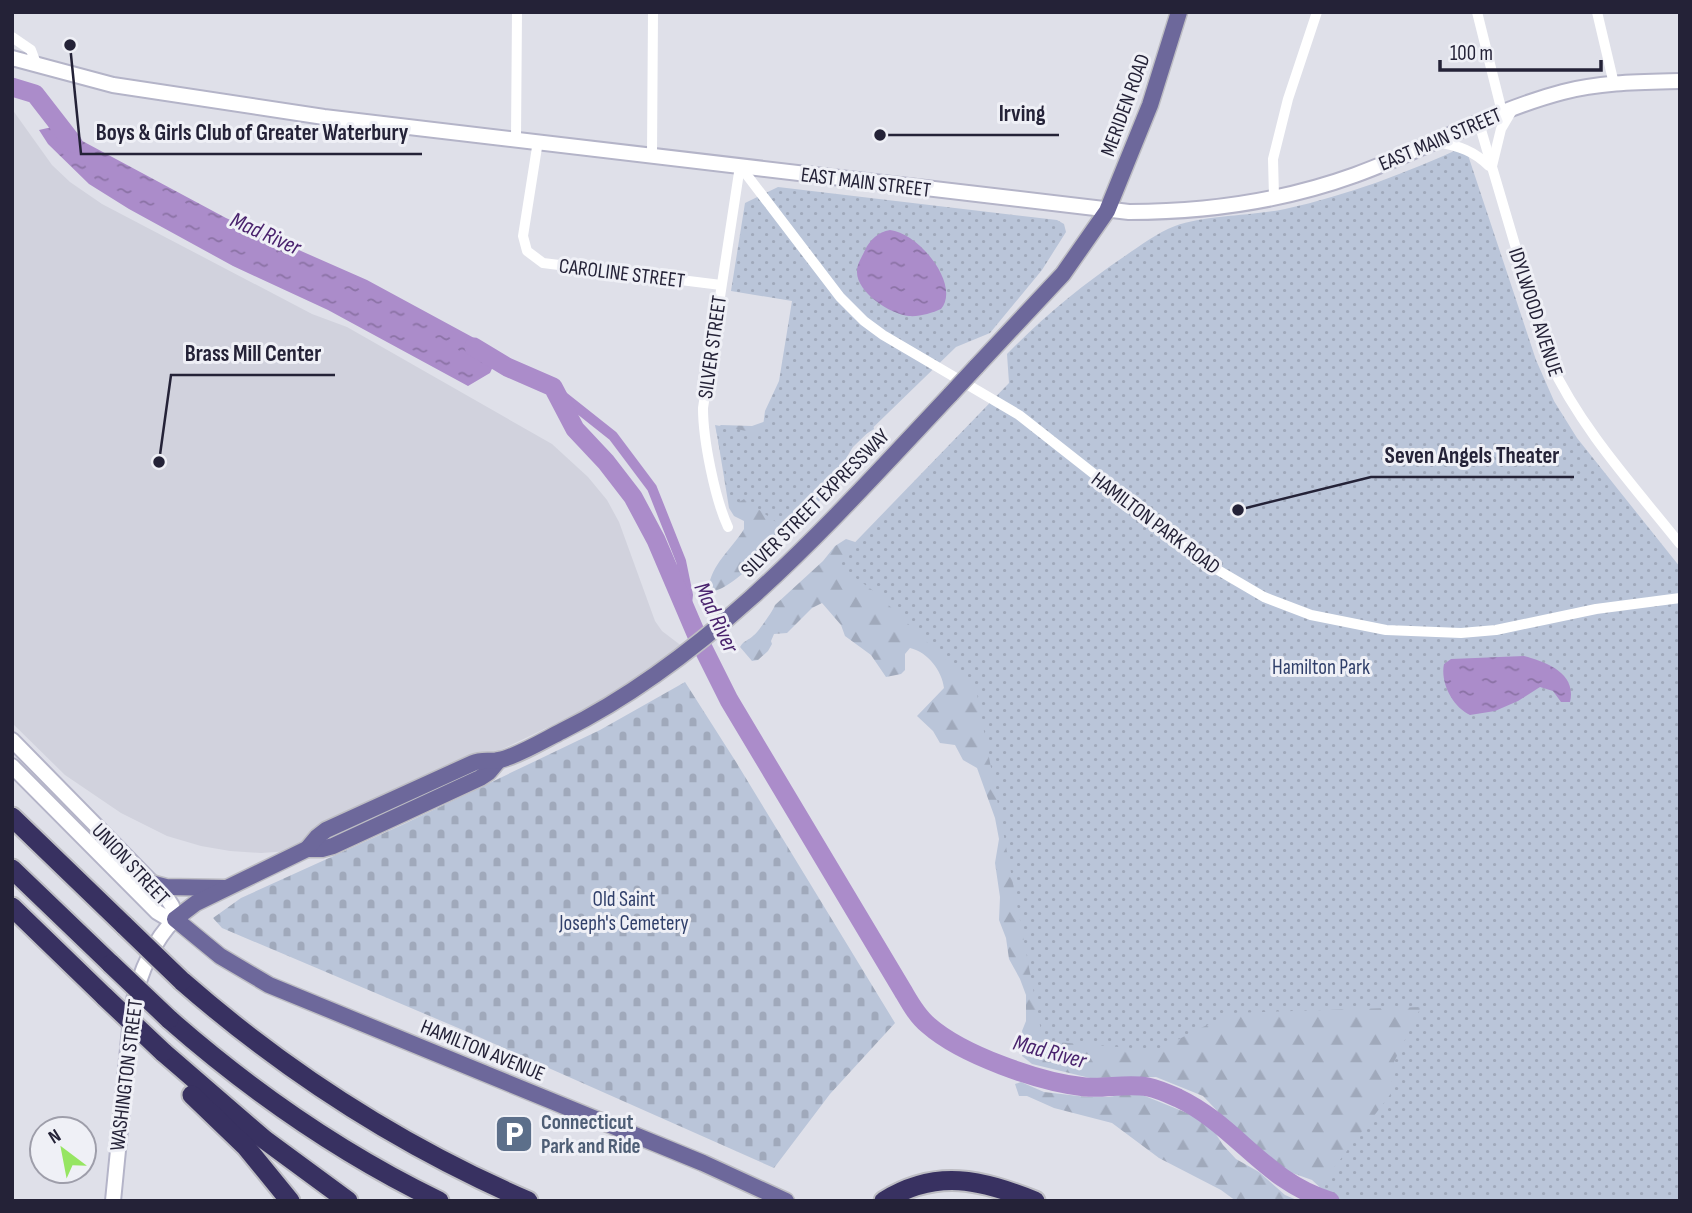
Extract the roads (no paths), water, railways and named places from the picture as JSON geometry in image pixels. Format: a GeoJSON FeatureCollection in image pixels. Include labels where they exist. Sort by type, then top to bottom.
{"type":"FeatureCollection","features":[{"type":"Feature","properties":{"kind":"highway"},"geometry":{"type":"LineString","coordinates":[[12,817],[182,981],[282,1061],[349,1107],[435,1157],[528,1201]]}},
{"type":"Feature","properties":{"kind":"highway"},"geometry":{"type":"LineString","coordinates":[[12,869],[169,1019],[233,1071],[307,1123],[384,1171],[439,1201]]}},
{"type":"Feature","properties":{"kind":"highway"},"geometry":{"type":"LineString","coordinates":[[12,907],[177,1066],[265,1140],[348,1201]]}},
{"type":"Feature","properties":{"kind":"highway"},"geometry":{"type":"LineString","coordinates":[[177,1066],[194,1098],[254,1156],[290,1201]]}},
{"type":"Feature","properties":{"kind":"highway"},"geometry":{"type":"LineString","coordinates":[[884,1201],[919,1185],[950,1180],[980,1182],[1035,1201]]}},
{"type":"Feature","properties":{"kind":"main road","name":"MERIDEN ROAD"},"geometry":{"type":"LineString","coordinates":[[1107,211],[1150,105],[1179,12]]}},
{"type":"Feature","properties":{"kind":"main road","name":"EAST MAIN STREET"},"geometry":{"type":"LineString","coordinates":[[12,58],[91,80],[170,95],[324,117],[1107,211],[1146,212],[1205,208],[1274,197],[1337,181],[1438,142],[1508,110],[1564,91],[1614,83],[1680,81]]}},
{"type":"Feature","properties":{"kind":"main road","name":"SILVER STREET EXPRESSWAY"},"geometry":{"type":"LineString","coordinates":[[175,919],[191,906],[307,849],[328,848],[485,776],[499,760],[603,709],[688,651],[797,553],[951,394],[1063,274],[1107,211]]}},
{"type":"Feature","properties":{"kind":"main road","name":"UNION STREET"},"geometry":{"type":"LineString","coordinates":[[12,740],[170,902],[175,919],[163,917],[157,912],[12,766]]}},
{"type":"Feature","properties":{"kind":"main road"},"geometry":{"type":"LineString","coordinates":[[151,883],[166,887],[226,888]]}},
{"type":"Feature","properties":{"kind":"main road","name":"WASHINGTON STREET"},"geometry":{"type":"LineString","coordinates":[[113,1201],[127,1038],[134,997],[149,955],[175,919]]}},
{"type":"Feature","properties":{"kind":"main road","name":"HAMILTON AVENUE"},"geometry":{"type":"LineString","coordinates":[[175,919],[220,956],[281,990],[703,1163],[786,1201]]}},
{"type":"Feature","properties":{"kind":"street"},"geometry":{"type":"LineString","coordinates":[[516,138],[517,12]]}},
{"type":"Feature","properties":{"kind":"street"},"geometry":{"type":"LineString","coordinates":[[652,155],[653,12]]}},
{"type":"Feature","properties":{"kind":"street"},"geometry":{"type":"LineString","coordinates":[[1274,197],[1273,159],[1288,99],[1317,12]]}},
{"type":"Feature","properties":{"kind":"street"},"geometry":{"type":"LineString","coordinates":[[1477,12],[1508,110]]}},
{"type":"Feature","properties":{"kind":"street"},"geometry":{"type":"LineString","coordinates":[[1597,12],[1614,83]]}},
{"type":"Feature","properties":{"kind":"street"},"geometry":{"type":"LineString","coordinates":[[12,37],[31,50],[37,66]]}},
{"type":"Feature","properties":{"kind":"street","name":"IDYLWOOD AVENUE"},"geometry":{"type":"LineString","coordinates":[[1491,169],[1500,129],[1508,110]]}},
{"type":"Feature","properties":{"kind":"street","name":"IDYLWOOD AVENUE"},"geometry":{"type":"LineString","coordinates":[[1479,122],[1549,360],[1564,393],[1583,423],[1680,544]]}},
{"type":"Feature","properties":{"kind":"street","name":"CAROLINE STREET"},"geometry":{"type":"LineString","coordinates":[[538,141],[523,236],[527,251],[542,263],[721,285]]}},
{"type":"Feature","properties":{"kind":"street"},"geometry":{"type":"LineString","coordinates":[[1438,142],[1465,148],[1480,157],[1491,169]]}},
{"type":"Feature","properties":{"kind":"street","name":"SILVER STREET"},"geometry":{"type":"LineString","coordinates":[[729,527],[721,509],[703,417],[706,380],[740,166]]}},
{"type":"Feature","properties":{"kind":"street","name":"HAMILTON PARK ROAD"},"geometry":{"type":"LineString","coordinates":[[740,166],[830,285],[864,321],[1019,415],[1192,553],[1264,597],[1341,622],[1386,630],[1440,634],[1496,630],[1596,609],[1680,597]]}},
{"type":"Feature","properties":{"kind":"water"},"geometry":{"type":"Polygon","coordinates":[[[61,121],[73,136],[226,218],[367,280],[487,345],[492,348],[496,360],[490,373],[468,386],[328,310],[233,266],[129,209],[89,184],[48,144],[39,130],[52,127],[61,121]]]}},
{"type":"Feature","properties":{"kind":"water"},"geometry":{"type":"Polygon","coordinates":[[[890,230],[913,240],[934,262],[946,287],[946,299],[941,309],[917,316],[901,314],[876,301],[862,287],[857,271],[865,250],[875,237],[890,230]]]}},
{"type":"Feature","properties":{"kind":"water"},"geometry":{"type":"Polygon","coordinates":[[[1524,656],[1558,670],[1564,676],[1569,683],[1570,702],[1561,702],[1553,691],[1540,687],[1495,711],[1470,715],[1458,706],[1449,694],[1443,671],[1444,664],[1451,659],[1524,656]]]}},
{"type":"Feature","properties":{"kind":"waterway","name":"Mad River"},"geometry":{"type":"LineString","coordinates":[[12,87],[35,94],[73,143]]}},
{"type":"Feature","properties":{"kind":"waterway","name":"Mad River"},"geometry":{"type":"LineString","coordinates":[[474,347],[507,367],[553,387],[575,429],[606,462],[633,497],[656,540],[697,636],[729,700],[908,1000],[924,1021],[960,1047],[1024,1073],[1085,1087],[1148,1087],[1175,1096],[1217,1123],[1287,1180],[1330,1201]]}},
{"type":"Feature","properties":{"kind":"waterway"},"geometry":{"type":"LineString","coordinates":[[555,390],[613,436],[652,488],[681,561],[688,595],[686,612]]}},
{"type":"Feature","properties":{"kind":"place","name":"Boys & Girls Club of Greater Waterbury"},"geometry":{"type":"Point","coordinates":[70,45]}},
{"type":"Feature","properties":{"kind":"place","name":"Irving"},"geometry":{"type":"Point","coordinates":[880,135]}},
{"type":"Feature","properties":{"kind":"place","name":"Brass Mill Center"},"geometry":{"type":"Point","coordinates":[159,462]}},
{"type":"Feature","properties":{"kind":"place","name":"Seven Angels Theater"},"geometry":{"type":"Point","coordinates":[1238,510]}},
{"type":"Feature","properties":{"kind":"place","name":"Connecticut Park and Ride"},"geometry":{"type":"Point","coordinates":[514,1134]}},
{"type":"Feature","properties":{"kind":"park label","name":"Hamilton Park"},"geometry":{"type":"Point","coordinates":[1321,667]}},
{"type":"Feature","properties":{"kind":"park label","name":"Old Saint Joseph's Cemetery"},"geometry":{"type":"Point","coordinates":[624,911]}}]}
